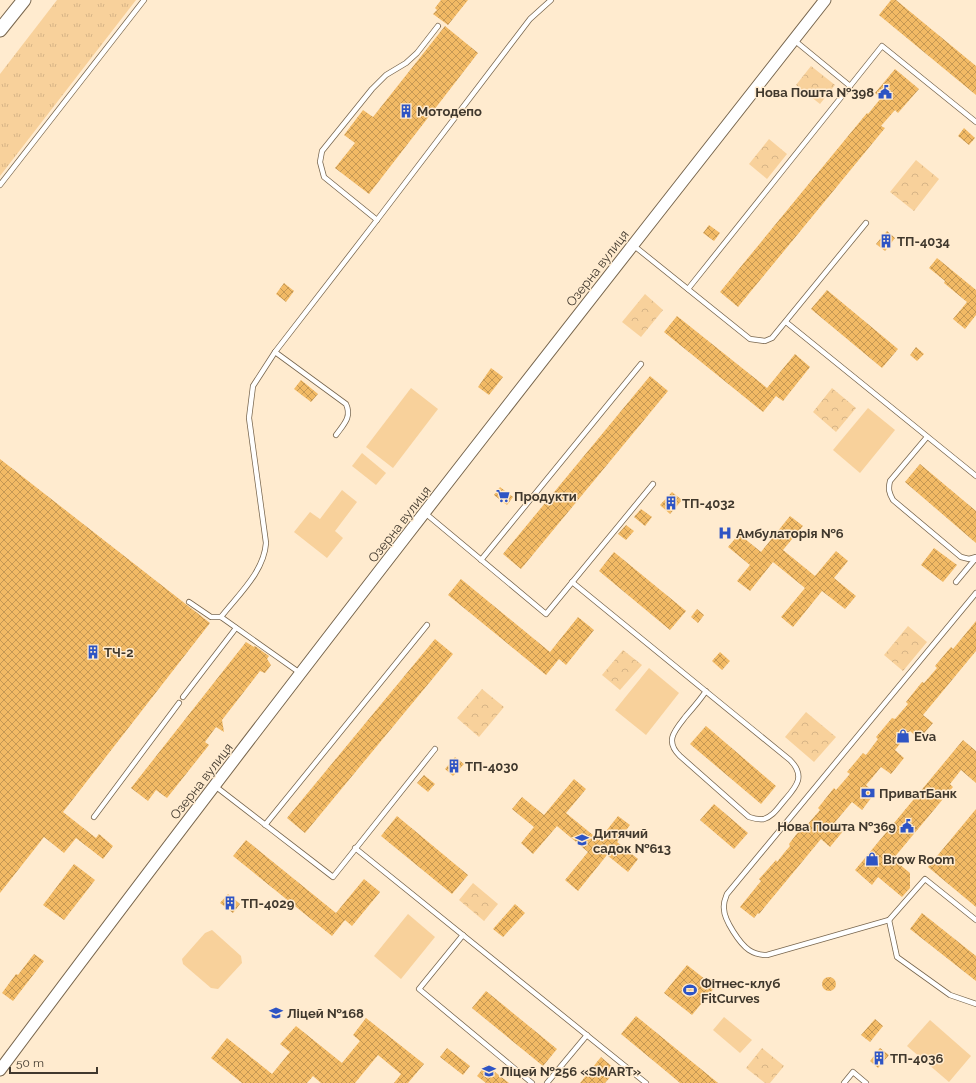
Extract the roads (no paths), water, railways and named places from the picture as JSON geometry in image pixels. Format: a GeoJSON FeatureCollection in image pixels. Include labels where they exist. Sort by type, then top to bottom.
{"type":"FeatureCollection","features":[{"type":"Feature","properties":{"kind":"main road"},"geometry":{"type":"LineString","coordinates":[[0,30],[24,0]]}},
{"type":"Feature","properties":{"kind":"street","name":"Озерна вулиця"},"geometry":{"type":"LineString","coordinates":[[0,1070],[215,786],[425,513],[825,0]]}},
{"type":"Feature","properties":{"kind":"lane"},"geometry":{"type":"LineString","coordinates":[[0,185],[144,0]]}},
{"type":"Feature","properties":{"kind":"lane"},"geometry":{"type":"LineString","coordinates":[[221,617],[258,570],[265,551],[266,543],[249,418],[253,386],[275,352],[530,19],[551,0]]}},
{"type":"Feature","properties":{"kind":"lane"},"geometry":{"type":"LineString","coordinates":[[377,220],[324,177],[320,162],[322,151],[372,89],[386,75],[406,63],[418,53],[438,26]]}},
{"type":"Feature","properties":{"kind":"lane"},"geometry":{"type":"LineString","coordinates":[[794,40],[850,86]]}},
{"type":"Feature","properties":{"kind":"lane"},"geometry":{"type":"LineString","coordinates":[[688,289],[882,46],[976,122]]}},
{"type":"Feature","properties":{"kind":"lane"},"geometry":{"type":"LineString","coordinates":[[633,245],[750,338],[765,342],[772,338],[786,322],[866,223]]}},
{"type":"Feature","properties":{"kind":"lane"},"geometry":{"type":"LineString","coordinates":[[786,322],[976,476]]}},
{"type":"Feature","properties":{"kind":"lane"},"geometry":{"type":"LineString","coordinates":[[275,352],[346,404],[349,410],[347,420],[336,435]]}},
{"type":"Feature","properties":{"kind":"lane"},"geometry":{"type":"LineString","coordinates":[[481,560],[641,364]]}},
{"type":"Feature","properties":{"kind":"lane"},"geometry":{"type":"LineString","coordinates":[[927,437],[890,481],[888,487],[889,494],[893,500],[961,557],[969,559],[976,558]]}},
{"type":"Feature","properties":{"kind":"lane"},"geometry":{"type":"LineString","coordinates":[[425,513],[546,614],[653,484]]}},
{"type":"Feature","properties":{"kind":"lane"},"geometry":{"type":"LineString","coordinates":[[956,582],[976,558]]}},
{"type":"Feature","properties":{"kind":"lane"},"geometry":{"type":"LineString","coordinates":[[572,582],[795,765],[798,770],[798,783],[772,815],[761,820],[750,817],[680,756],[673,747],[672,741],[675,729],[706,692]]}},
{"type":"Feature","properties":{"kind":"lane"},"geometry":{"type":"LineString","coordinates":[[976,593],[727,894],[724,901],[725,917],[734,931],[749,950],[759,955],[767,955],[889,920],[925,879],[976,920]]}},
{"type":"Feature","properties":{"kind":"lane"},"geometry":{"type":"LineString","coordinates":[[189,602],[211,617],[221,617],[301,674]]}},
{"type":"Feature","properties":{"kind":"lane"},"geometry":{"type":"LineString","coordinates":[[265,825],[427,625]]}},
{"type":"Feature","properties":{"kind":"lane"},"geometry":{"type":"LineString","coordinates":[[184,697],[236,628]]}},
{"type":"Feature","properties":{"kind":"lane"},"geometry":{"type":"LineString","coordinates":[[94,817],[179,703]]}},
{"type":"Feature","properties":{"kind":"lane"},"geometry":{"type":"LineString","coordinates":[[215,786],[333,877],[436,748]]}},
{"type":"Feature","properties":{"kind":"lane"},"geometry":{"type":"LineString","coordinates":[[355,848],[646,1083]]}},
{"type":"Feature","properties":{"kind":"lane"},"geometry":{"type":"LineString","coordinates":[[889,920],[897,957],[950,995],[976,1004]]}},
{"type":"Feature","properties":{"kind":"lane"},"geometry":{"type":"LineString","coordinates":[[463,935],[419,989],[532,1083]]}},
{"type":"Feature","properties":{"kind":"lane"},"geometry":{"type":"LineString","coordinates":[[547,1083],[586,1035]]}},
{"type":"Feature","properties":{"kind":"lane"},"geometry":{"type":"LineString","coordinates":[[844,1083],[853,1072],[866,1083]]}},
{"type":"Feature","properties":{"kind":"place","name":"Нова Пошта №398"},"geometry":{"type":"Point","coordinates":[885,92]}},
{"type":"Feature","properties":{"kind":"place","name":"Мотодепо"},"geometry":{"type":"Point","coordinates":[406,111]}},
{"type":"Feature","properties":{"kind":"place","name":"ТП-4034"},"geometry":{"type":"Point","coordinates":[886,241]}},
{"type":"Feature","properties":{"kind":"place","name":"Продукти"},"geometry":{"type":"Point","coordinates":[503,496]}},
{"type":"Feature","properties":{"kind":"place","name":"ТП-4032"},"geometry":{"type":"Point","coordinates":[671,503]}},
{"type":"Feature","properties":{"kind":"place","name":"Амбулаторія №6"},"geometry":{"type":"Point","coordinates":[725,533]}},
{"type":"Feature","properties":{"kind":"place","name":"ТЧ-2"},"geometry":{"type":"Point","coordinates":[93,652]}},
{"type":"Feature","properties":{"kind":"place","name":"Eva"},"geometry":{"type":"Point","coordinates":[903,736]}},
{"type":"Feature","properties":{"kind":"place","name":"ТП-4030"},"geometry":{"type":"Point","coordinates":[454,766]}},
{"type":"Feature","properties":{"kind":"place","name":"ПриватБанк"},"geometry":{"type":"Point","coordinates":[868,793]}},
{"type":"Feature","properties":{"kind":"place","name":"Нова Пошта №369"},"geometry":{"type":"Point","coordinates":[907,826]}},
{"type":"Feature","properties":{"kind":"place","name":"Дитячий садок №613"},"geometry":{"type":"Point","coordinates":[582,840]}},
{"type":"Feature","properties":{"kind":"place","name":"Brow Room"},"geometry":{"type":"Point","coordinates":[872,859]}},
{"type":"Feature","properties":{"kind":"place","name":"ТП-4029"},"geometry":{"type":"Point","coordinates":[230,903]}},
{"type":"Feature","properties":{"kind":"place","name":"Фітнес-клуб FitCurves"},"geometry":{"type":"Point","coordinates":[690,990]}},
{"type":"Feature","properties":{"kind":"place","name":"Ліцей №168"},"geometry":{"type":"Point","coordinates":[276,1013]}},
{"type":"Feature","properties":{"kind":"place","name":"ТП-4036"},"geometry":{"type":"Point","coordinates":[879,1058]}},
{"type":"Feature","properties":{"kind":"place","name":"Ліцей №256 «SMART»"},"geometry":{"type":"Point","coordinates":[489,1071]}}]}
